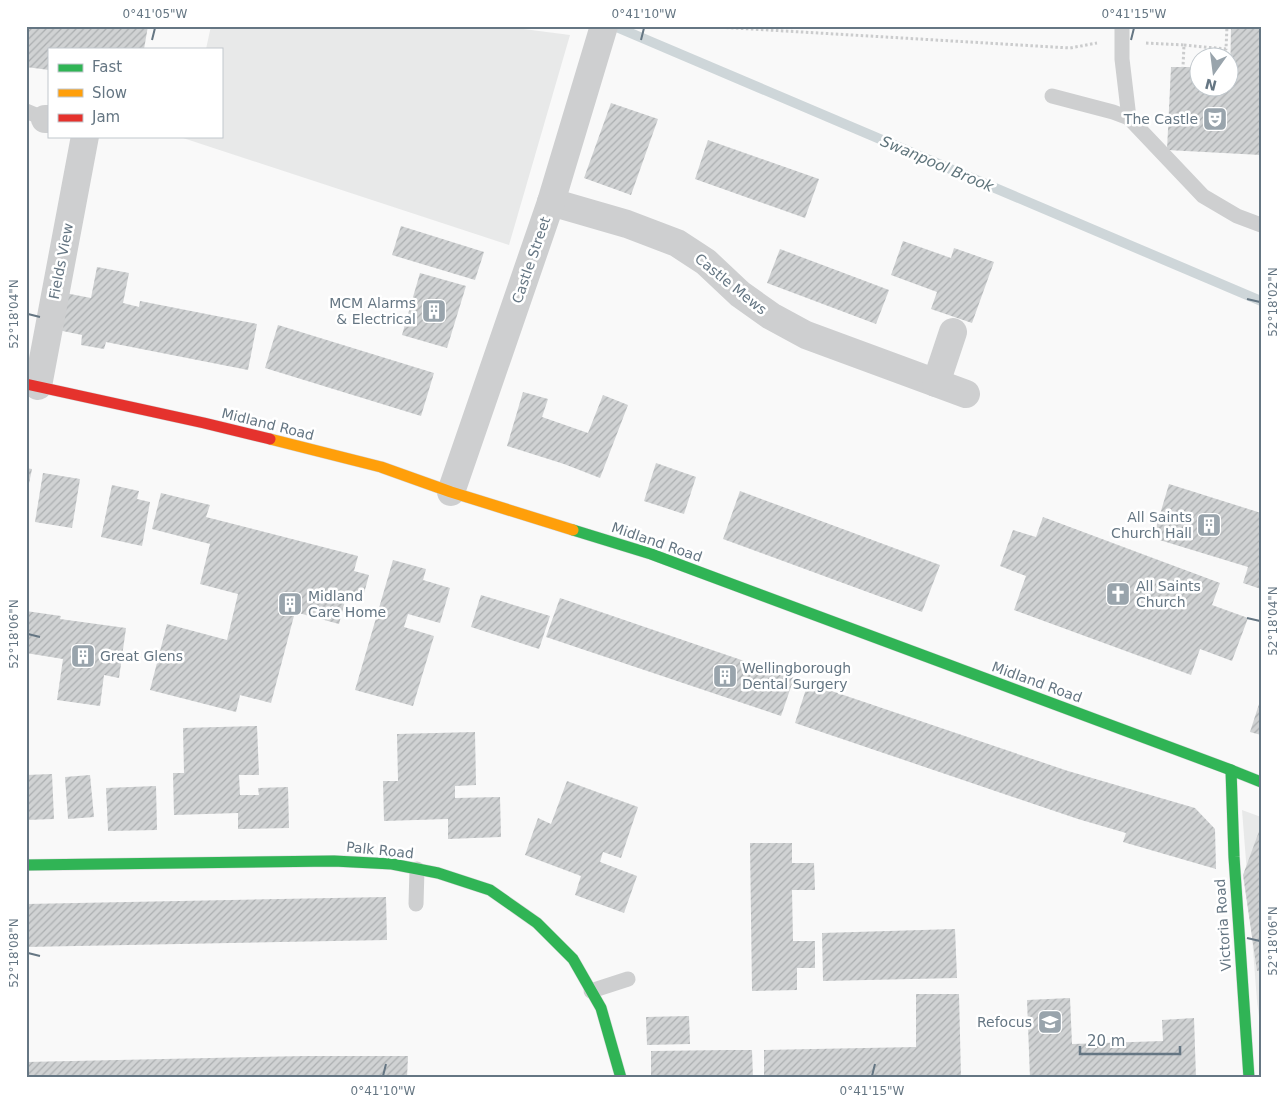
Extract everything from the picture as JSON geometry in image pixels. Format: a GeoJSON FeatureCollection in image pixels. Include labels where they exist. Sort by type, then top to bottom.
{"type":"FeatureCollection","features":[{"type":"Feature","properties":{"kind":"main road","name":"Midland Road"},"geometry":{"type":"LineString","coordinates":[[32,385],[204,423],[381,467],[451,492],[651,554],[1261,782]]}},
{"type":"Feature","properties":{"kind":"main road","name":"Victoria Road"},"geometry":{"type":"LineString","coordinates":[[1231,770],[1234,858],[1249,1078]]}},
{"type":"Feature","properties":{"kind":"main road","name":"Palk Road"},"geometry":{"type":"LineString","coordinates":[[26,865],[334,861],[392,864],[438,873],[490,890],[537,923],[573,959],[601,1008],[621,1078]]}},
{"type":"Feature","properties":{"kind":"street","name":"Castle Street"},"geometry":{"type":"LineString","coordinates":[[451,492],[551,202],[601,38]]}},
{"type":"Feature","properties":{"kind":"street","name":"Fields View"},"geometry":{"type":"LineString","coordinates":[[32,385],[85,138]]}},
{"type":"Feature","properties":{"kind":"street","name":"Castle Mews"},"geometry":{"type":"LineString","coordinates":[[551,202],[627,224],[677,243],[706,262],[740,294],[771,316],[806,335],[966,394]]}},
{"type":"Feature","properties":{"kind":"street"},"geometry":{"type":"LineString","coordinates":[[936,383],[954,332]]}},
{"type":"Feature","properties":{"kind":"lane"},"geometry":{"type":"LineString","coordinates":[[1122,26],[1122,60],[1129,118]]}},
{"type":"Feature","properties":{"kind":"lane"},"geometry":{"type":"LineString","coordinates":[[1052,96],[1129,118],[1203,196],[1238,216],[1261,225]]}},
{"type":"Feature","properties":{"kind":"lane"},"geometry":{"type":"LineString","coordinates":[[416,904],[417,869]]}},
{"type":"Feature","properties":{"kind":"lane"},"geometry":{"type":"LineString","coordinates":[[591,991],[628,980]]}},
{"type":"Feature","properties":{"kind":"path"},"geometry":{"type":"LineString","coordinates":[[701,26],[1070,48],[1105,42],[1122,42],[1226,49],[1227,26]]}},
{"type":"Feature","properties":{"kind":"path"},"geometry":{"type":"LineString","coordinates":[[1183,67],[1184,45]]}},
{"type":"Feature","properties":{"kind":"shaded area"},"geometry":{"type":"Polygon","coordinates":[[[211,26],[501,26],[570,35],[509,245],[183,138],[222,138],[222,48],[206,48],[211,26]]]}},
{"type":"Feature","properties":{"kind":"shaded area"},"geometry":{"type":"Polygon","coordinates":[[[1242,810],[1261,817],[1261,1032],[1257,1001],[1242,810]]]}},
{"type":"Feature","properties":{"kind":"building"},"geometry":{"type":"Polygon","coordinates":[[[26,26],[148,26],[144,48],[48,48],[48,70],[26,67],[26,26]]]}},
{"type":"Feature","properties":{"kind":"building","name":"The Castle"},"geometry":{"type":"Polygon","coordinates":[[[1231,26],[1261,26],[1261,155],[1167,150],[1171,67],[1190,67],[1190,98],[1240,98],[1240,48],[1231,48],[1231,26]]]}},
{"type":"Feature","properties":{"kind":"building"},"geometry":{"type":"Polygon","coordinates":[[[611,103],[658,119],[631,195],[584,178],[611,103]]]}},
{"type":"Feature","properties":{"kind":"building"},"geometry":{"type":"Polygon","coordinates":[[[708,140],[819,179],[805,218],[695,179],[708,140]]]}},
{"type":"Feature","properties":{"kind":"building"},"geometry":{"type":"Polygon","coordinates":[[[401,226],[484,252],[475,280],[392,255],[401,226]]]}},
{"type":"Feature","properties":{"kind":"building"},"geometry":{"type":"Polygon","coordinates":[[[903,241],[951,258],[954,248],[994,262],[972,323],[931,309],[937,292],[891,275],[903,241]]]}},
{"type":"Feature","properties":{"kind":"building"},"geometry":{"type":"Polygon","coordinates":[[[780,249],[889,290],[876,324],[767,283],[780,249]]]}},
{"type":"Feature","properties":{"kind":"building"},"geometry":{"type":"Polygon","coordinates":[[[97,267],[129,273],[123,303],[139,307],[140,301],[257,324],[248,370],[106,342],[104,349],[81,345],[82,335],[58,330],[65,293],[91,298],[97,267]]]}},
{"type":"Feature","properties":{"kind":"building","name":"MCM Alarms & Electrical"},"geometry":{"type":"Polygon","coordinates":[[[420,273],[466,286],[447,348],[402,335],[420,273]]]}},
{"type":"Feature","properties":{"kind":"building"},"geometry":{"type":"Polygon","coordinates":[[[278,325],[434,373],[421,416],[265,368],[278,325]]]}},
{"type":"Feature","properties":{"kind":"building"},"geometry":{"type":"Polygon","coordinates":[[[523,392],[548,399],[542,417],[588,433],[603,395],[628,405],[600,478],[564,464],[507,446],[523,392]]]}},
{"type":"Feature","properties":{"kind":"building"},"geometry":{"type":"Polygon","coordinates":[[[656,463],[696,477],[684,514],[644,501],[656,463]]]}},
{"type":"Feature","properties":{"kind":"building"},"geometry":{"type":"Polygon","coordinates":[[[26,468],[32,469],[27,493],[26,493],[26,468]]]}},
{"type":"Feature","properties":{"kind":"building"},"geometry":{"type":"Polygon","coordinates":[[[43,473],[80,479],[72,528],[35,522],[43,473]]]}},
{"type":"Feature","properties":{"kind":"building","name":"All Saints Church Hall"},"geometry":{"type":"Polygon","coordinates":[[[1169,484],[1261,513],[1261,589],[1243,583],[1248,567],[1153,538],[1169,484]]]}},
{"type":"Feature","properties":{"kind":"building"},"geometry":{"type":"Polygon","coordinates":[[[112,485],[139,491],[137,499],[150,502],[142,546],[101,537],[112,485]]]}},
{"type":"Feature","properties":{"kind":"building"},"geometry":{"type":"Polygon","coordinates":[[[740,491],[940,565],[922,612],[723,539],[740,491]]]}},
{"type":"Feature","properties":{"kind":"building","name":"Midland Care Home"},"geometry":{"type":"Polygon","coordinates":[[[161,493],[210,505],[206,517],[358,556],[354,571],[369,575],[363,597],[347,593],[339,624],[295,612],[271,703],[240,695],[236,712],[150,690],[167,624],[227,640],[238,594],[200,584],[210,544],[152,529],[161,493]]]}},
{"type":"Feature","properties":{"kind":"building","name":"All Saints Church"},"geometry":{"type":"Polygon","coordinates":[[[1043,517],[1220,583],[1212,605],[1248,618],[1232,661],[1200,649],[1191,675],[1014,610],[1026,576],[1000,566],[1013,530],[1036,537],[1043,517]]]}},
{"type":"Feature","properties":{"kind":"building"},"geometry":{"type":"Polygon","coordinates":[[[393,560],[426,569],[423,580],[450,588],[440,623],[408,614],[404,627],[434,636],[413,706],[355,690],[393,560]]]}},
{"type":"Feature","properties":{"kind":"building"},"geometry":{"type":"Polygon","coordinates":[[[481,595],[550,616],[539,649],[471,627],[481,595]]]}},
{"type":"Feature","properties":{"kind":"building"},"geometry":{"type":"Polygon","coordinates":[[[560,598],[794,678],[781,716],[546,637],[560,598]]]}},
{"type":"Feature","properties":{"kind":"building","name":"Great Glens"},"geometry":{"type":"Polygon","coordinates":[[[26,611],[61,616],[60,619],[126,628],[119,678],[104,675],[100,706],[57,700],[63,659],[26,653],[26,611]]]}},
{"type":"Feature","properties":{"kind":"building"},"geometry":{"type":"Polygon","coordinates":[[[808,683],[1068,771],[1195,808],[1215,829],[1216,869],[1123,842],[1126,833],[1078,819],[795,723],[808,683]]]}},
{"type":"Feature","properties":{"kind":"building"},"geometry":{"type":"Polygon","coordinates":[[[1261,701],[1261,735],[1250,732],[1261,701]]]}},
{"type":"Feature","properties":{"kind":"building"},"geometry":{"type":"Polygon","coordinates":[[[257,726],[259,775],[239,775],[240,795],[259,795],[258,788],[288,787],[289,828],[238,829],[238,813],[174,815],[173,773],[184,773],[183,728],[257,726]]]}},
{"type":"Feature","properties":{"kind":"building"},"geometry":{"type":"Polygon","coordinates":[[[475,732],[476,785],[455,786],[455,798],[500,797],[501,837],[448,839],[448,819],[384,821],[383,781],[398,781],[397,734],[475,732]]]}},
{"type":"Feature","properties":{"kind":"building"},"geometry":{"type":"Polygon","coordinates":[[[52,774],[54,819],[26,820],[26,775],[52,774]]]}},
{"type":"Feature","properties":{"kind":"building"},"geometry":{"type":"Polygon","coordinates":[[[90,775],[94,817],[68,819],[65,777],[90,775]]]}},
{"type":"Feature","properties":{"kind":"building"},"geometry":{"type":"Polygon","coordinates":[[[567,781],[638,807],[621,858],[603,852],[600,862],[637,876],[624,913],[575,895],[581,876],[525,855],[538,818],[551,824],[567,781]]]}},
{"type":"Feature","properties":{"kind":"building"},"geometry":{"type":"Polygon","coordinates":[[[156,786],[157,830],[108,831],[106,788],[156,786]]]}},
{"type":"Feature","properties":{"kind":"building"},"geometry":{"type":"Polygon","coordinates":[[[1261,826],[1261,971],[1257,971],[1243,875],[1261,826]]]}},
{"type":"Feature","properties":{"kind":"building"},"geometry":{"type":"Polygon","coordinates":[[[750,843],[792,843],[792,863],[814,863],[815,890],[792,890],[793,941],[815,941],[815,968],[797,968],[797,990],[752,991],[750,843]]]}},
{"type":"Feature","properties":{"kind":"building"},"geometry":{"type":"Polygon","coordinates":[[[386,897],[387,940],[26,947],[26,904],[386,897]]]}},
{"type":"Feature","properties":{"kind":"building"},"geometry":{"type":"Polygon","coordinates":[[[955,929],[957,978],[823,981],[822,933],[955,929]]]}},
{"type":"Feature","properties":{"kind":"building"},"geometry":{"type":"Polygon","coordinates":[[[916,994],[959,994],[961,1078],[764,1078],[764,1050],[916,1047],[916,994]]]}},
{"type":"Feature","properties":{"kind":"building"},"geometry":{"type":"Polygon","coordinates":[[[1070,998],[1072,1044],[1163,1041],[1162,1020],[1194,1018],[1196,1078],[1030,1078],[1027,1000],[1070,998]]]}},
{"type":"Feature","properties":{"kind":"building"},"geometry":{"type":"Polygon","coordinates":[[[689,1016],[690,1044],[647,1045],[646,1017],[689,1016]]]}},
{"type":"Feature","properties":{"kind":"building"},"geometry":{"type":"Polygon","coordinates":[[[752,1050],[753,1078],[651,1078],[651,1051],[752,1050]]]}},
{"type":"Feature","properties":{"kind":"building"},"geometry":{"type":"Polygon","coordinates":[[[306,1056],[408,1056],[407,1078],[26,1078],[26,1062],[306,1056]]]}},
{"type":"Feature","properties":{"kind":"waterway","name":"Swanpool Brook"},"geometry":{"type":"LineString","coordinates":[[614,26],[1261,301]]}},
{"type":"Feature","properties":{"kind":"traffic: fast"},"geometry":{"type":"LineString","coordinates":[[573,530],[651,554],[1231,770]]}},
{"type":"Feature","properties":{"kind":"traffic: fast"},"geometry":{"type":"LineString","coordinates":[[1249,1078],[1234,857],[1231,770],[1261,782]]}},
{"type":"Feature","properties":{"kind":"traffic: fast"},"geometry":{"type":"LineString","coordinates":[[26,865],[334,861],[392,864],[438,873],[490,890],[537,923],[573,959],[601,1008],[621,1078]]}},
{"type":"Feature","properties":{"kind":"traffic: slow"},"geometry":{"type":"LineString","coordinates":[[270,439],[381,467],[451,492],[573,530]]}},
{"type":"Feature","properties":{"kind":"traffic: jam"},"geometry":{"type":"LineString","coordinates":[[26,384],[270,439]]}},
{"type":"Feature","properties":{"kind":"place","name":"The Castle"},"geometry":{"type":"Point","coordinates":[1215,119]}},
{"type":"Feature","properties":{"kind":"place","name":"MCM Alarms & Electrical"},"geometry":{"type":"Point","coordinates":[434,311]}},
{"type":"Feature","properties":{"kind":"place","name":"All Saints Church Hall"},"geometry":{"type":"Point","coordinates":[1209,525]}},
{"type":"Feature","properties":{"kind":"place","name":"All Saints Church"},"geometry":{"type":"Point","coordinates":[1118,594]}},
{"type":"Feature","properties":{"kind":"place","name":"Midland Care Home"},"geometry":{"type":"Point","coordinates":[290,604]}},
{"type":"Feature","properties":{"kind":"place","name":"Great Glens"},"geometry":{"type":"Point","coordinates":[83,656]}},
{"type":"Feature","properties":{"kind":"place","name":"Wellingborough Dental Surgery"},"geometry":{"type":"Point","coordinates":[725,676]}},
{"type":"Feature","properties":{"kind":"place","name":"Refocus"},"geometry":{"type":"Point","coordinates":[1050,1022]}}]}
